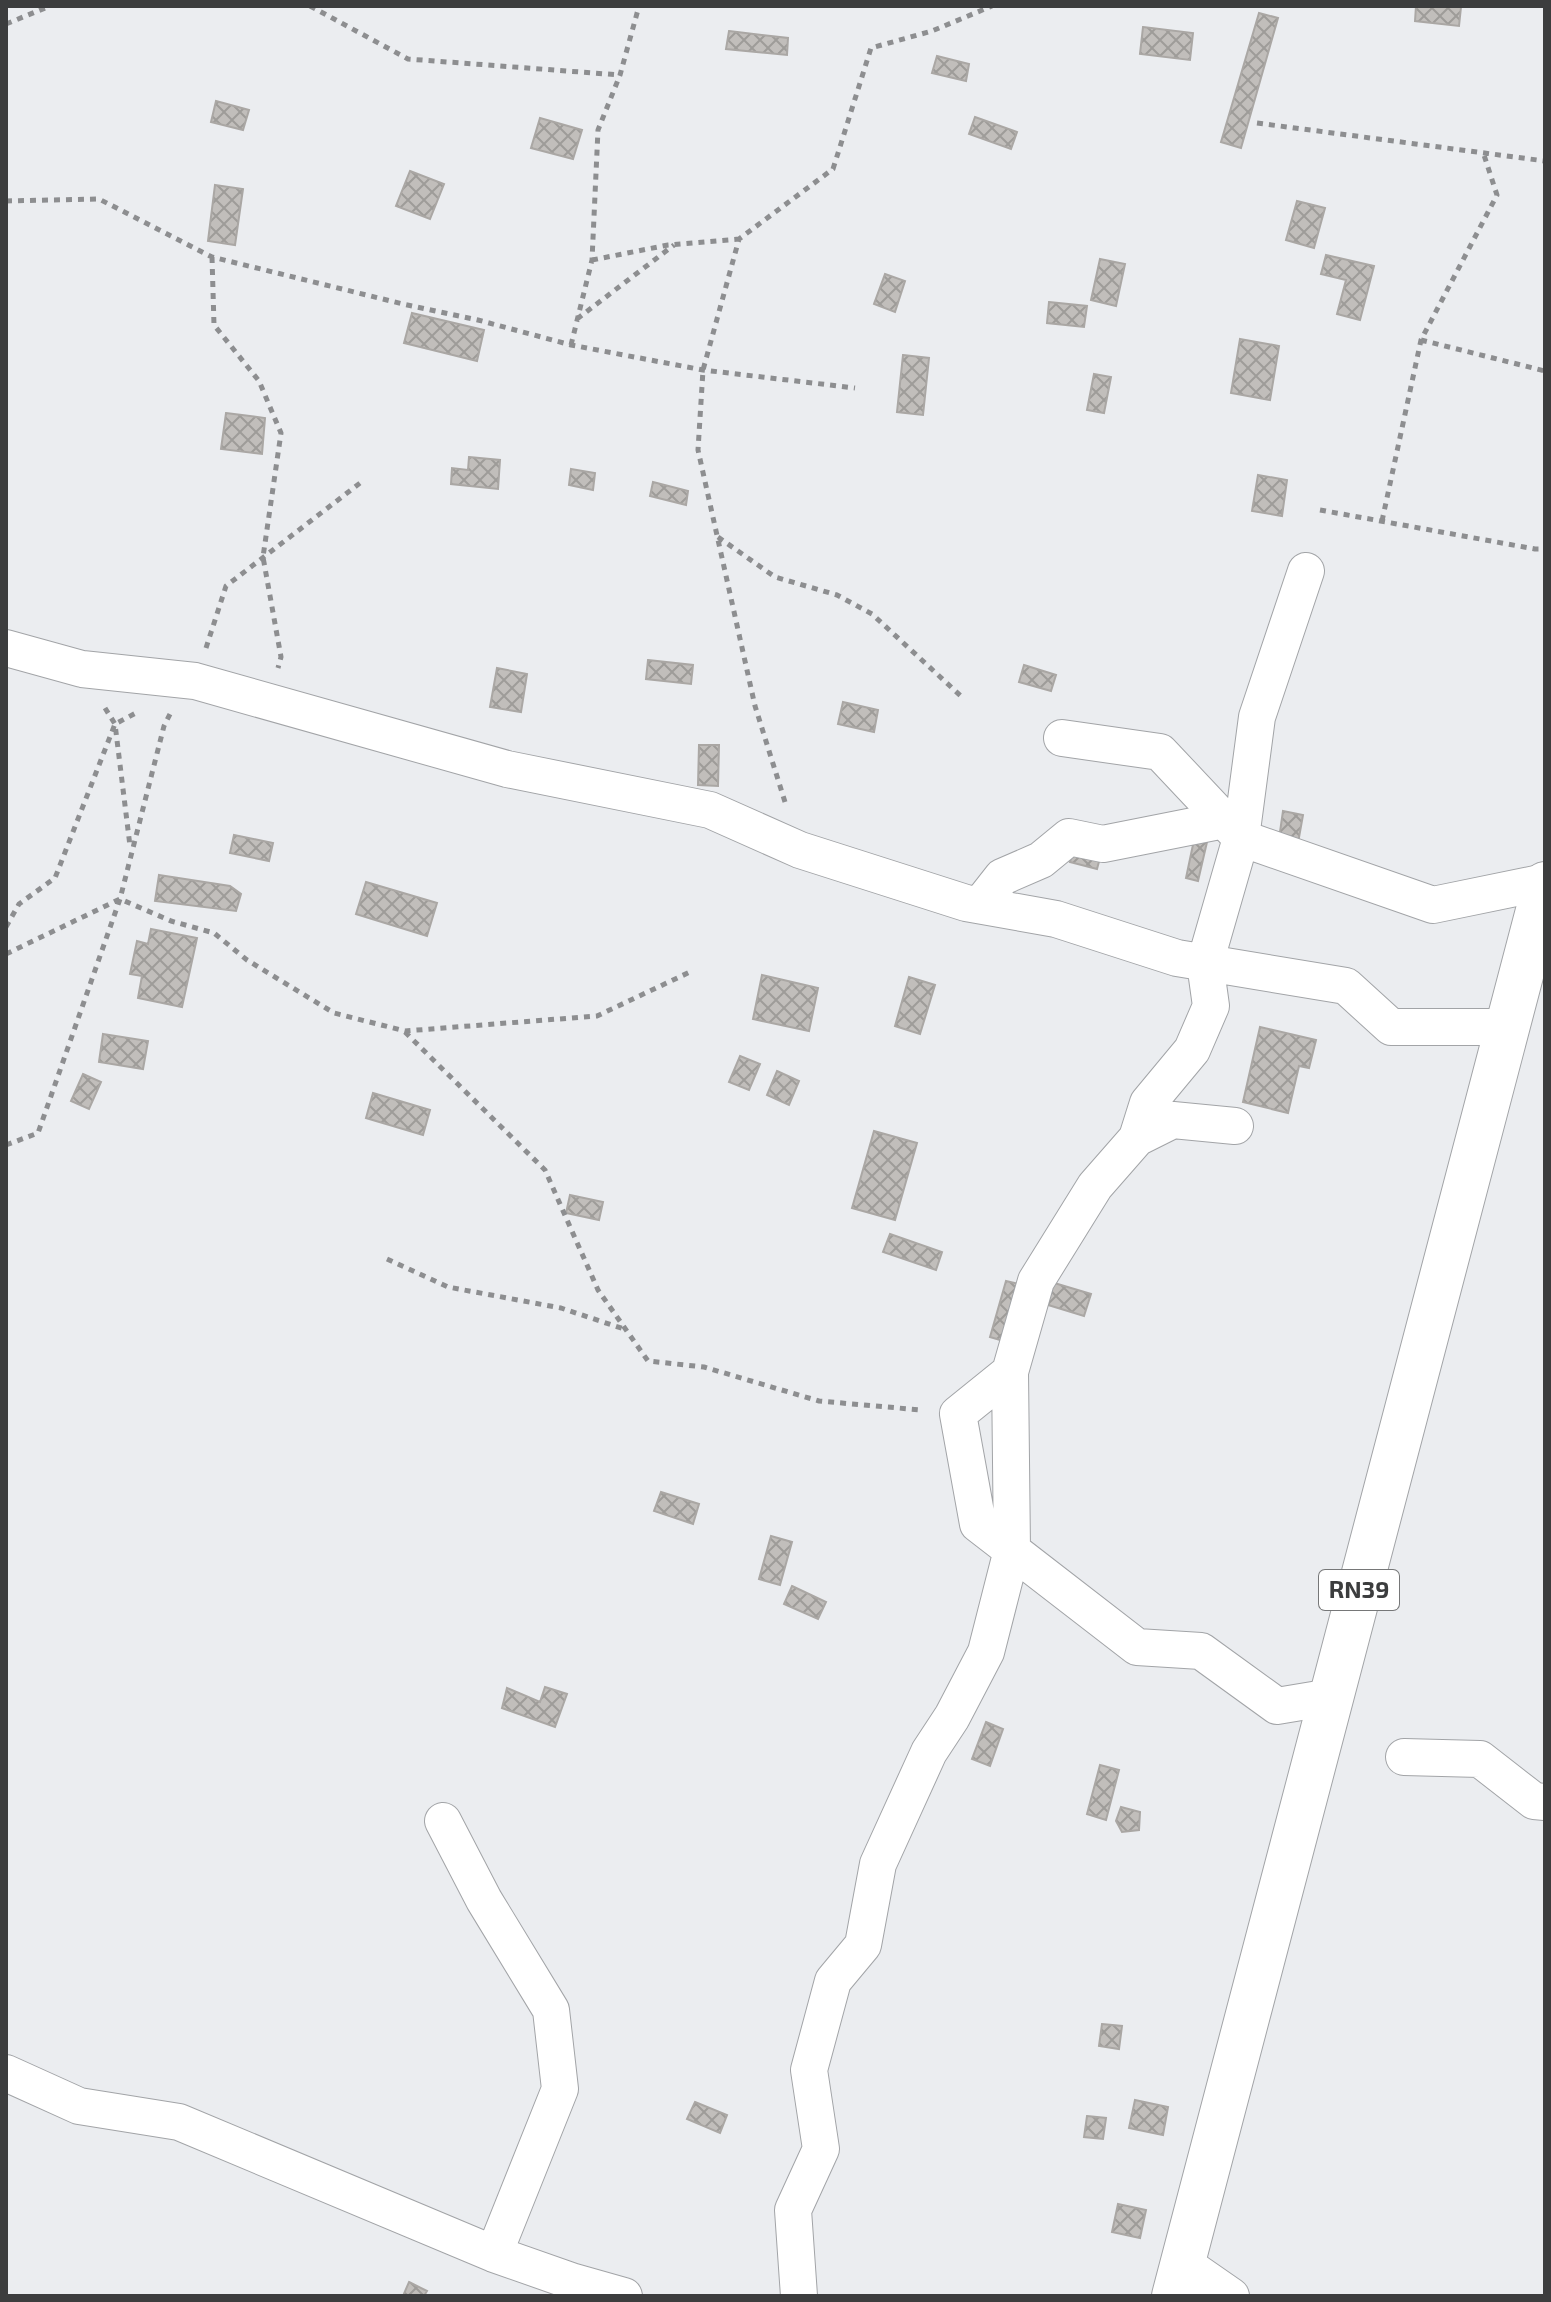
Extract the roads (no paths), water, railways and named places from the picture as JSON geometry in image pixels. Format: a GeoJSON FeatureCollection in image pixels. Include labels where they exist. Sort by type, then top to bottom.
{"type":"FeatureCollection","features":[{"type":"Feature","properties":{"kind":"highway","name":"RN39"},"geometry":{"type":"LineString","coordinates":[[1178,2279],[1545,883]]}},
{"type":"Feature","properties":{"kind":"street"},"geometry":{"type":"LineString","coordinates":[[1137,1138],[1148,1103],[1192,1050],[1211,1006],[1205,963],[1257,717],[1306,571]]}},
{"type":"Feature","properties":{"kind":"street"},"geometry":{"type":"LineString","coordinates":[[6,648],[82,669],[195,681],[507,769],[710,810],[800,850],[980,905],[1056,919],[1177,958],[1346,986],[1391,1027],[1507,1027]]}},
{"type":"Feature","properties":{"kind":"street"},"geometry":{"type":"LineString","coordinates":[[1062,738],[1160,752],[1233,829],[1433,905],[1545,883]]}},
{"type":"Feature","properties":{"kind":"street"},"geometry":{"type":"LineString","coordinates":[[1103,844],[1197,791]]}},
{"type":"Feature","properties":{"kind":"street"},"geometry":{"type":"LineString","coordinates":[[980,905],[1002,877],[1041,860],[1069,837],[1103,844],[1233,829]]}},
{"type":"Feature","properties":{"kind":"street"},"geometry":{"type":"LineString","coordinates":[[799,2296],[793,2210],[821,2149],[809,2070],[833,1981],[863,1945],[878,1864],[929,1752],[952,1717],[986,1652],[1012,1550],[1010,1372],[1036,1281],[1095,1186],[1137,1138],[1173,1120],[1235,1126]]}},
{"type":"Feature","properties":{"kind":"street"},"geometry":{"type":"LineString","coordinates":[[1010,1372],[958,1414],[978,1524],[1137,1647],[1201,1651],[1277,1706],[1331,1697]]}},
{"type":"Feature","properties":{"kind":"street"},"geometry":{"type":"LineString","coordinates":[[1404,1757],[1480,1759],[1534,1801],[1545,1802]]}},
{"type":"Feature","properties":{"kind":"street"},"geometry":{"type":"LineString","coordinates":[[443,1821],[484,1900],[551,2010],[560,2089],[494,2254]]}},
{"type":"Feature","properties":{"kind":"street"},"geometry":{"type":"LineString","coordinates":[[6,2073],[79,2106],[179,2122],[576,2288],[624,2296]]}},
{"type":"Feature","properties":{"kind":"street"},"geometry":{"type":"LineString","coordinates":[[1178,2279],[1231,2296]]}}]}
